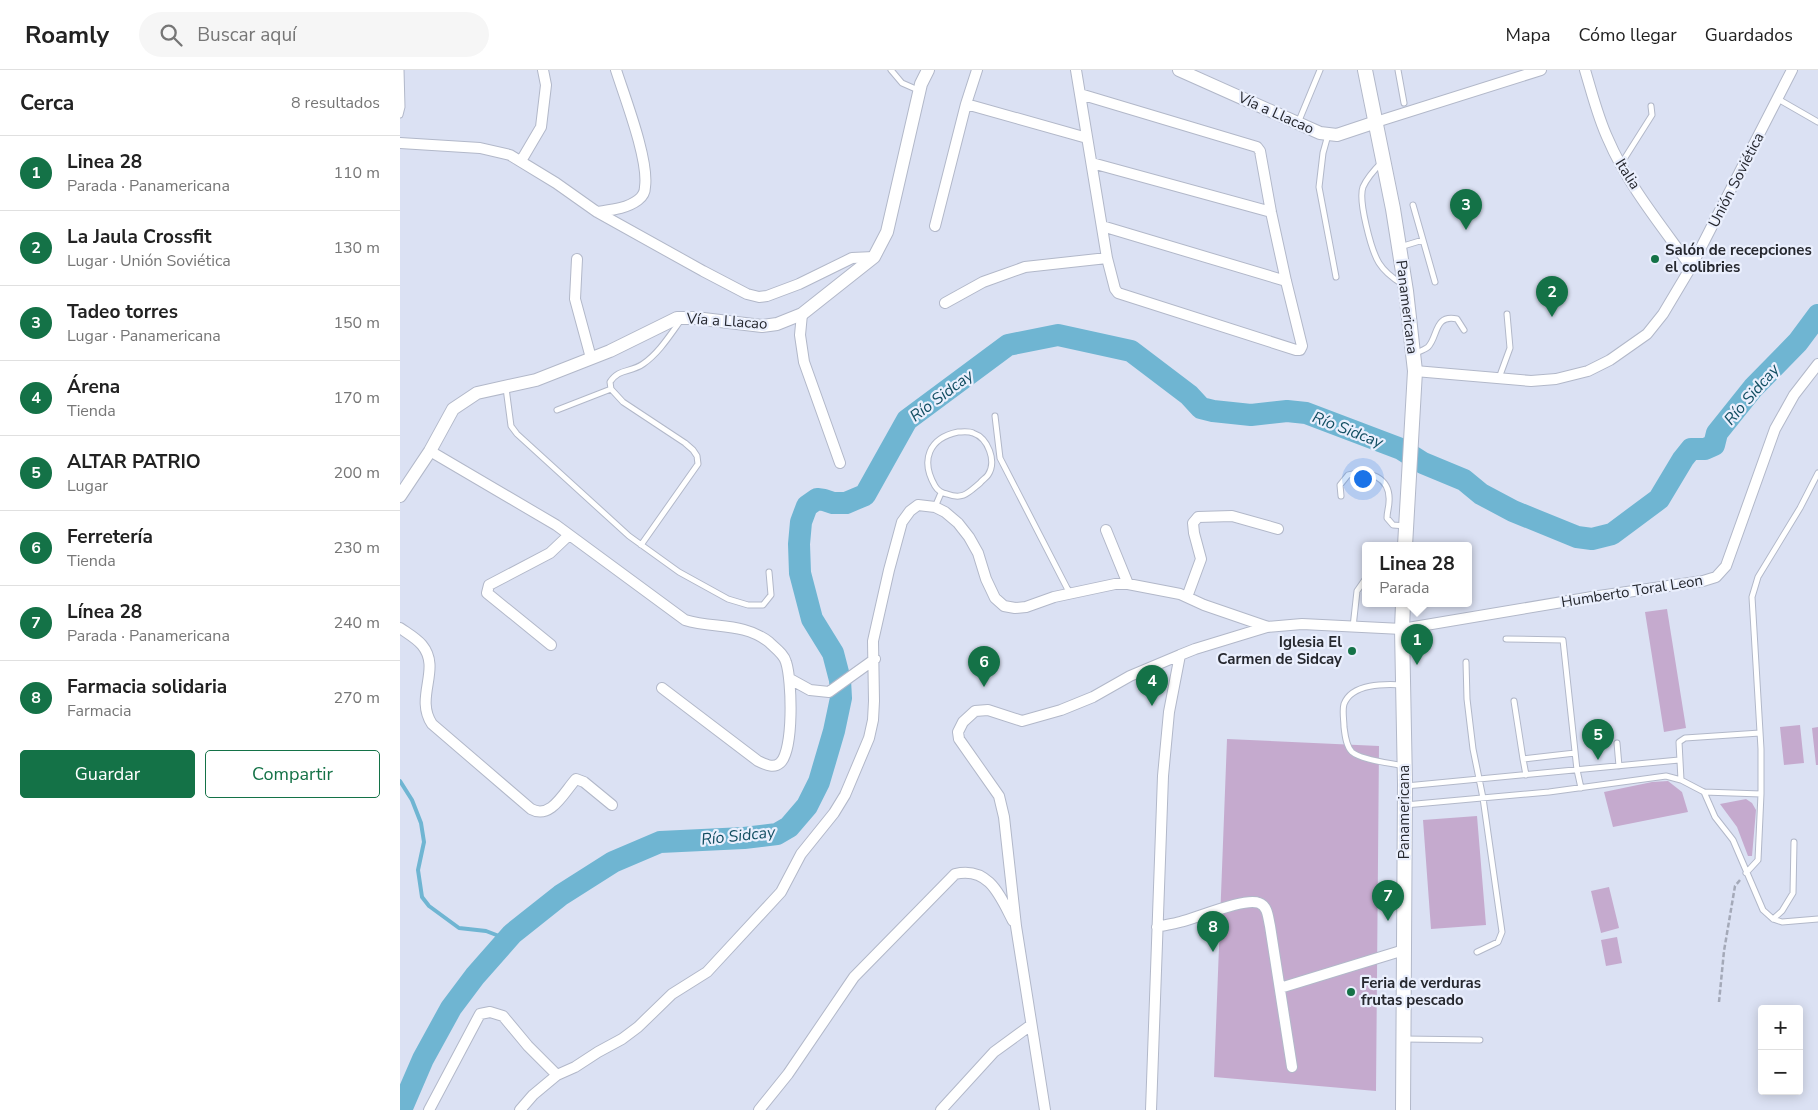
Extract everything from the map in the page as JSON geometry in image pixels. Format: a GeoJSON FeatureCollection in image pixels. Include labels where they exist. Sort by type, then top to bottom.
{"type":"FeatureCollection","features":[{"type":"Feature","properties":{"kind":"main road","name":"Panamericana"},"geometry":{"type":"LineString","coordinates":[[1364,70],[1384,160],[1400,248],[1415,371],[1406,542]]}},
{"type":"Feature","properties":{"kind":"main road","name":"Panamericana"},"geometry":{"type":"LineString","coordinates":[[1403,607],[1405,766],[1403,1110]]}},
{"type":"Feature","properties":{"kind":"street"},"geometry":{"type":"LineString","coordinates":[[521,161],[541,127],[546,85],[543,70]]}},
{"type":"Feature","properties":{"kind":"street"},"geometry":{"type":"LineString","coordinates":[[597,212],[620,208],[638,200],[645,188],[646,172],[616,70]]}},
{"type":"Feature","properties":{"kind":"street","name":"Vía a Llacao"},"geometry":{"type":"LineString","coordinates":[[400,496],[430,451],[453,409],[477,393],[536,380],[610,351],[676,318],[762,326],[777,324],[802,314],[874,257],[887,232],[920,90],[928,70]]}},
{"type":"Feature","properties":{"kind":"street"},"geometry":{"type":"LineString","coordinates":[[935,226],[966,104],[977,70]]}},
{"type":"Feature","properties":{"kind":"street"},"geometry":{"type":"LineString","coordinates":[[1064,70],[1076,71],[1107,258],[1113,285],[1118,293],[1300,350],[1302,346],[1271,212],[1260,151],[1257,147],[1080,94]]}},
{"type":"Feature","properties":{"kind":"street","name":"Vía a Llacao"},"geometry":{"type":"LineString","coordinates":[[1179,70],[1328,135],[1337,135],[1376,122]]}},
{"type":"Feature","properties":{"kind":"street"},"geometry":{"type":"LineString","coordinates":[[1376,122],[1541,70]]}},
{"type":"Feature","properties":{"kind":"street","name":"Italia"},"geometry":{"type":"LineString","coordinates":[[1585,70],[1607,138],[1621,165],[1656,218],[1692,267]]}},
{"type":"Feature","properties":{"kind":"street","name":"Unión Soviética"},"geometry":{"type":"LineString","coordinates":[[1415,371],[1531,381],[1556,378],[1588,371],[1610,360],[1647,334],[1663,314],[1692,267],[1792,70]]}},
{"type":"Feature","properties":{"kind":"street"},"geometry":{"type":"LineString","coordinates":[[966,104],[1087,138]]}},
{"type":"Feature","properties":{"kind":"street"},"geometry":{"type":"LineString","coordinates":[[400,143],[480,148],[510,155],[597,212],[747,294],[759,297],[767,296],[799,284],[852,258],[874,257]]}},
{"type":"Feature","properties":{"kind":"street"},"geometry":{"type":"LineString","coordinates":[[1092,163],[1271,212]]}},
{"type":"Feature","properties":{"kind":"street"},"geometry":{"type":"LineString","coordinates":[[1102,226],[1286,281]]}},
{"type":"Feature","properties":{"kind":"street"},"geometry":{"type":"LineString","coordinates":[[945,303],[983,282],[1025,267],[1107,258]]}},
{"type":"Feature","properties":{"kind":"street"},"geometry":{"type":"LineString","coordinates":[[577,259],[574,299],[591,358]]}},
{"type":"Feature","properties":{"kind":"street"},"geometry":{"type":"LineString","coordinates":[[802,314],[800,335],[804,362],[840,463]]}},
{"type":"Feature","properties":{"kind":"street","name":"Humberto Toral Leon"},"geometry":{"type":"LineString","coordinates":[[1270,627],[1302,624],[1402,629],[1583,598],[1703,581],[1716,577],[1726,566],[1775,428],[1794,395],[1818,364]]}},
{"type":"Feature","properties":{"kind":"street"},"geometry":{"type":"LineString","coordinates":[[430,451],[556,525],[685,620],[701,625],[725,626],[747,630],[767,641],[786,660],[790,679],[791,709],[786,756],[778,764],[770,766],[758,761],[662,688]]}},
{"type":"Feature","properties":{"kind":"street"},"geometry":{"type":"LineString","coordinates":[[520,1110],[533,1095],[557,1075],[580,1064],[622,1039],[638,1027],[672,994],[707,972],[781,892],[802,854],[842,801],[869,738],[873,720],[875,659],[873,640],[902,522],[910,511],[918,506],[935,507],[946,512],[958,523],[970,537],[978,553],[986,579],[995,598],[1004,606],[1015,608],[1054,597],[1115,584],[1128,584],[1180,594],[1222,612],[1270,627]]}},
{"type":"Feature","properties":{"kind":"street"},"geometry":{"type":"LineString","coordinates":[[1187,597],[1201,559],[1193,523],[1198,517],[1232,516],[1278,529]]}},
{"type":"Feature","properties":{"kind":"street"},"geometry":{"type":"LineString","coordinates":[[1106,530],[1128,584]]}},
{"type":"Feature","properties":{"kind":"street"},"geometry":{"type":"LineString","coordinates":[[551,645],[487,593],[489,585],[550,552],[569,535]]}},
{"type":"Feature","properties":{"kind":"street"},"geometry":{"type":"LineString","coordinates":[[1045,1110],[1016,926],[1004,817],[999,796],[959,739],[958,732],[963,722],[975,711],[981,710],[1002,714],[1022,721],[1061,710],[1093,697],[1130,676],[1180,655],[1270,627]]}},
{"type":"Feature","properties":{"kind":"street"},"geometry":{"type":"LineString","coordinates":[[400,628],[422,645],[429,658],[430,666],[424,704],[432,724],[531,809],[539,812],[551,809],[576,779],[584,782],[612,805]]}},
{"type":"Feature","properties":{"kind":"street"},"geometry":{"type":"LineString","coordinates":[[1151,1110],[1163,776],[1169,712],[1180,655]]}},
{"type":"Feature","properties":{"kind":"street"},"geometry":{"type":"LineString","coordinates":[[790,679],[810,690],[829,692],[875,659]]}},
{"type":"Feature","properties":{"kind":"street"},"geometry":{"type":"LineString","coordinates":[[759,1110],[788,1074],[854,977],[956,874],[965,872],[976,873],[993,884],[1016,926]]}},
{"type":"Feature","properties":{"kind":"street"},"geometry":{"type":"LineString","coordinates":[[1157,926],[1178,923],[1237,904],[1258,902],[1266,910],[1292,1067]]}},
{"type":"Feature","properties":{"kind":"street"},"geometry":{"type":"LineString","coordinates":[[1280,988],[1404,950]]}},
{"type":"Feature","properties":{"kind":"street"},"geometry":{"type":"LineString","coordinates":[[429,1110],[480,1014],[490,1012],[502,1016],[557,1075]]}},
{"type":"Feature","properties":{"kind":"street"},"geometry":{"type":"LineString","coordinates":[[941,1110],[994,1052],[1031,1025]]}},
{"type":"Feature","properties":{"kind":"lane"},"geometry":{"type":"LineString","coordinates":[[400,115],[402,107],[401,70]]}},
{"type":"Feature","properties":{"kind":"lane"},"geometry":{"type":"LineString","coordinates":[[891,70],[902,83],[920,90]]}},
{"type":"Feature","properties":{"kind":"lane"},"geometry":{"type":"LineString","coordinates":[[1298,123],[1320,70]]}},
{"type":"Feature","properties":{"kind":"lane"},"geometry":{"type":"LineString","coordinates":[[1398,70],[1404,103]]}},
{"type":"Feature","properties":{"kind":"lane"},"geometry":{"type":"LineString","coordinates":[[1778,99],[1818,122]]}},
{"type":"Feature","properties":{"kind":"lane"},"geometry":{"type":"LineString","coordinates":[[1621,165],[1652,115],[1651,106]]}},
{"type":"Feature","properties":{"kind":"lane"},"geometry":{"type":"LineString","coordinates":[[1328,135],[1323,153],[1320,187],[1336,277]]}},
{"type":"Feature","properties":{"kind":"lane"},"geometry":{"type":"LineString","coordinates":[[1384,160],[1371,174],[1362,188],[1364,216],[1370,242],[1379,264],[1401,284],[1406,285]]}},
{"type":"Feature","properties":{"kind":"lane"},"geometry":{"type":"LineString","coordinates":[[1413,205],[1435,282]]}},
{"type":"Feature","properties":{"kind":"lane"},"geometry":{"type":"LineString","coordinates":[[1400,248],[1423,240]]}},
{"type":"Feature","properties":{"kind":"lane"},"geometry":{"type":"LineString","coordinates":[[1498,379],[1510,348],[1507,314]]}},
{"type":"Feature","properties":{"kind":"lane"},"geometry":{"type":"LineString","coordinates":[[641,545],[698,464],[697,456],[684,443],[623,402],[611,389],[610,382],[618,373],[636,368],[644,363],[662,345],[683,318]]}},
{"type":"Feature","properties":{"kind":"lane"},"geometry":{"type":"LineString","coordinates":[[1413,354],[1428,347],[1434,332],[1445,320],[1450,318],[1457,319],[1464,330]]}},
{"type":"Feature","properties":{"kind":"lane"},"geometry":{"type":"LineString","coordinates":[[506,387],[511,426],[517,434],[629,536],[679,572],[728,599],[748,605],[763,605],[771,595],[769,572]]}},
{"type":"Feature","properties":{"kind":"lane"},"geometry":{"type":"LineString","coordinates":[[557,410],[611,389]]}},
{"type":"Feature","properties":{"kind":"lane"},"geometry":{"type":"LineString","coordinates":[[995,416],[1000,458],[1071,594]]}},
{"type":"Feature","properties":{"kind":"lane"},"geometry":{"type":"LineString","coordinates":[[958,432],[974,433],[985,442],[989,450],[991,460],[988,475],[965,496],[958,497],[941,493],[934,484],[929,470],[928,455],[934,443],[945,434],[958,432]]}},
{"type":"Feature","properties":{"kind":"lane"},"geometry":{"type":"LineString","coordinates":[[1341,496],[1340,485],[1348,475],[1366,472],[1382,478],[1387,487],[1390,501],[1387,518],[1393,525],[1406,526]]}},
{"type":"Feature","properties":{"kind":"lane"},"geometry":{"type":"LineString","coordinates":[[1746,873],[1758,860],[1761,794],[1760,733],[1752,597],[1758,577],[1800,508],[1818,473]]}},
{"type":"Feature","properties":{"kind":"lane"},"geometry":{"type":"LineString","coordinates":[[935,507],[941,493]]}},
{"type":"Feature","properties":{"kind":"lane"},"geometry":{"type":"LineString","coordinates":[[1353,626],[1357,591],[1362,584]]}},
{"type":"Feature","properties":{"kind":"lane"},"geometry":{"type":"LineString","coordinates":[[1506,639],[1563,640],[1577,770],[1582,788]]}},
{"type":"Feature","properties":{"kind":"lane"},"geometry":{"type":"LineString","coordinates":[[1466,662],[1467,699],[1473,749],[1480,779],[1502,932],[1498,942],[1477,952]]}},
{"type":"Feature","properties":{"kind":"lane"},"geometry":{"type":"LineString","coordinates":[[1403,685],[1384,684],[1359,689],[1344,704],[1344,718],[1346,739],[1353,753],[1360,757],[1405,766]]}},
{"type":"Feature","properties":{"kind":"lane"},"geometry":{"type":"LineString","coordinates":[[1514,701],[1526,775]]}},
{"type":"Feature","properties":{"kind":"lane"},"geometry":{"type":"LineString","coordinates":[[1681,780],[1679,742],[1685,738],[1760,733]]}},
{"type":"Feature","properties":{"kind":"lane"},"geometry":{"type":"LineString","coordinates":[[1617,743],[1619,766]]}},
{"type":"Feature","properties":{"kind":"lane"},"geometry":{"type":"LineString","coordinates":[[1523,759],[1575,753]]}},
{"type":"Feature","properties":{"kind":"lane"},"geometry":{"type":"LineString","coordinates":[[1405,786],[1679,760]]}},
{"type":"Feature","properties":{"kind":"lane"},"geometry":{"type":"LineString","coordinates":[[1405,805],[1582,788],[1666,776],[1681,780],[1704,792],[1761,794]]}},
{"type":"Feature","properties":{"kind":"lane"},"geometry":{"type":"LineString","coordinates":[[1704,792],[1715,817],[1733,840],[1764,910],[1773,919],[1782,922],[1818,919]]}},
{"type":"Feature","properties":{"kind":"lane"},"geometry":{"type":"LineString","coordinates":[[1773,919],[1782,911],[1794,893],[1794,842]]}},
{"type":"Feature","properties":{"kind":"lane"},"geometry":{"type":"LineString","coordinates":[[1404,1039],[1480,1040]]}},
{"type":"Feature","properties":{"kind":"path"},"geometry":{"type":"LineString","coordinates":[[1719,1002],[1724,951],[1735,886],[1746,873]]}},
{"type":"Feature","properties":{"kind":"shaded area"},"geometry":{"type":"Polygon","coordinates":[[[1667,609],[1686,728],[1664,732],[1645,612],[1667,609]]]}},
{"type":"Feature","properties":{"kind":"shaded area"},"geometry":{"type":"Polygon","coordinates":[[[1800,725],[1804,763],[1784,765],[1780,727],[1800,725]]]}},
{"type":"Feature","properties":{"kind":"shaded area"},"geometry":{"type":"Polygon","coordinates":[[[1818,727],[1818,765],[1816,765],[1812,728],[1818,727]]]}},
{"type":"Feature","properties":{"kind":"shaded area"},"geometry":{"type":"Polygon","coordinates":[[[1227,739],[1379,746],[1376,1091],[1214,1077],[1227,739]]]}},
{"type":"Feature","properties":{"kind":"shaded area"},"geometry":{"type":"Polygon","coordinates":[[[1668,781],[1682,792],[1688,812],[1613,827],[1604,792],[1652,782],[1668,781]]]}},
{"type":"Feature","properties":{"kind":"shaded area"},"geometry":{"type":"Polygon","coordinates":[[[1746,799],[1752,803],[1756,810],[1752,856],[1748,856],[1737,827],[1720,804],[1746,799]]]}},
{"type":"Feature","properties":{"kind":"shaded area"},"geometry":{"type":"Polygon","coordinates":[[[1477,816],[1486,925],[1431,929],[1423,820],[1477,816]]]}},
{"type":"Feature","properties":{"kind":"shaded area"},"geometry":{"type":"Polygon","coordinates":[[[1609,887],[1619,928],[1601,933],[1591,891],[1609,887]]]}},
{"type":"Feature","properties":{"kind":"shaded area"},"geometry":{"type":"Polygon","coordinates":[[[1617,937],[1622,963],[1606,966],[1601,940],[1617,937]]]}},
{"type":"Feature","properties":{"kind":"waterway","name":"Río Sidcay"},"geometry":{"type":"LineString","coordinates":[[401,1110],[423,1059],[451,1008],[475,976],[512,934],[561,895],[613,862],[660,842],[744,838],[777,834],[789,827],[807,806],[819,782],[834,731],[841,698],[840,680],[833,653],[812,619],[800,573],[799,544],[801,522],[807,506],[817,499],[833,503],[846,503],[865,495],[907,420],[1008,345],[1058,335],[1131,351],[1189,395],[1201,408],[1251,415],[1287,411],[1306,413],[1401,449],[1423,463],[1464,480],[1481,494],[1513,511],[1577,537],[1592,539],[1612,534],[1659,499],[1691,449],[1705,449],[1714,445],[1717,433],[1753,388],[1798,342],[1818,315]]}},
{"type":"Feature","properties":{"kind":"waterway"},"geometry":{"type":"LineString","coordinates":[[400,781],[412,800],[421,823],[424,842],[418,870],[422,897],[429,906],[459,928],[486,931],[499,936],[512,934]]}},
{"type":"Feature","properties":{"kind":"place","name":"Tadeo torres"},"geometry":{"type":"Point","coordinates":[1466,230]}},
{"type":"Feature","properties":{"kind":"place","name":"Salón de recepciones el colibries"},"geometry":{"type":"Point","coordinates":[1655,259]}},
{"type":"Feature","properties":{"kind":"place","name":"La Jaula Crossfit"},"geometry":{"type":"Point","coordinates":[1552,317]}},
{"type":"Feature","properties":{"kind":"place","name":"Iglesia El Carmen de Sidcay"},"geometry":{"type":"Point","coordinates":[1352,651]}},
{"type":"Feature","properties":{"kind":"place","name":"Linea 28"},"geometry":{"type":"Point","coordinates":[1417,665]}},
{"type":"Feature","properties":{"kind":"place","name":"Ferretería"},"geometry":{"type":"Point","coordinates":[984,687]}},
{"type":"Feature","properties":{"kind":"place","name":"Árena"},"geometry":{"type":"Point","coordinates":[1152,706]}},
{"type":"Feature","properties":{"kind":"place","name":"ALTAR PATRIO"},"geometry":{"type":"Point","coordinates":[1598,760]}},
{"type":"Feature","properties":{"kind":"place","name":"Línea 28"},"geometry":{"type":"Point","coordinates":[1388,921]}},
{"type":"Feature","properties":{"kind":"place","name":"Farmacia solidaria"},"geometry":{"type":"Point","coordinates":[1213,952]}},
{"type":"Feature","properties":{"kind":"place","name":"Feria de verduras frutas pescado"},"geometry":{"type":"Point","coordinates":[1351,992]}}]}
